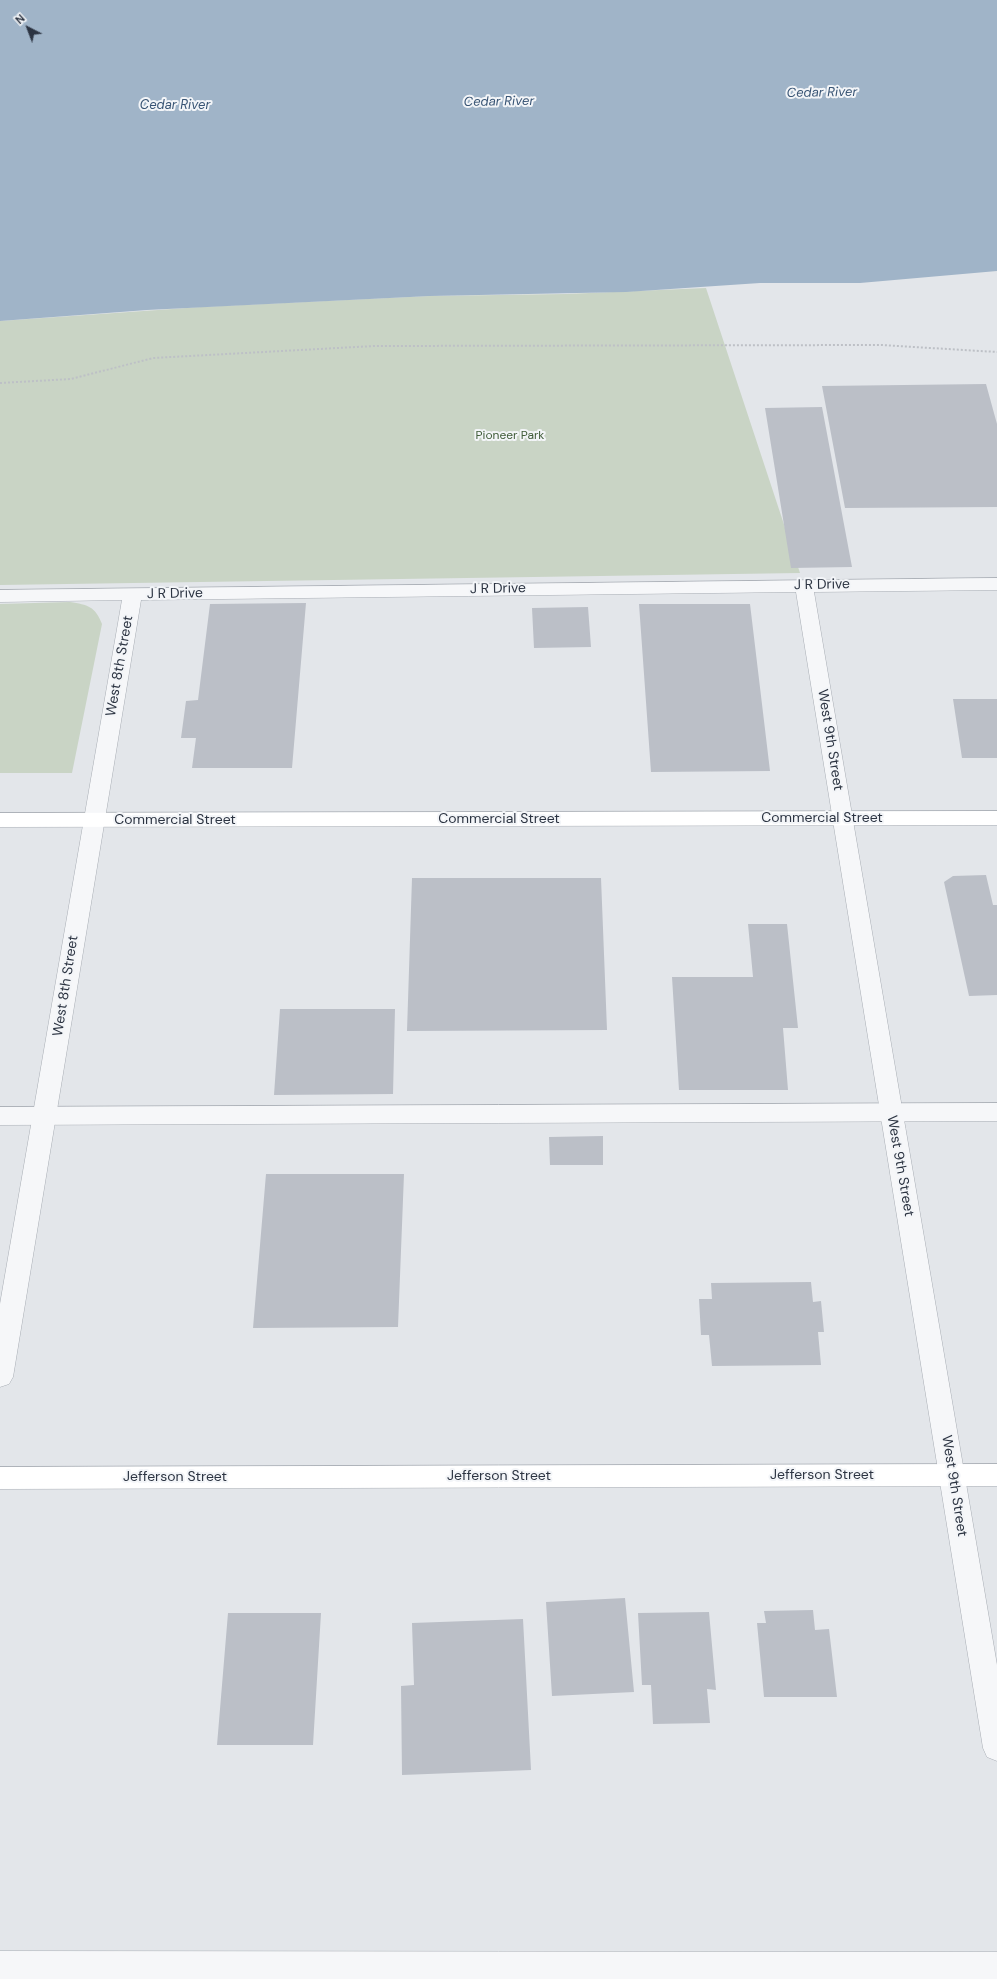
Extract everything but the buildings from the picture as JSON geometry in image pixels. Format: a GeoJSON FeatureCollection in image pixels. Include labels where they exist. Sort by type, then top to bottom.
{"type":"FeatureCollection","features":[{"type":"Feature","properties":{"kind":"street","name":"J R Drive"},"geometry":{"type":"LineString","coordinates":[[0,596],[804,585],[997,584]]}},
{"type":"Feature","properties":{"kind":"street","name":"West 9th Street"},"geometry":{"type":"LineString","coordinates":[[804,585],[997,1748]]}},
{"type":"Feature","properties":{"kind":"street","name":"West 8th Street"},"geometry":{"type":"LineString","coordinates":[[0,1377],[132,594]]}},
{"type":"Feature","properties":{"kind":"street","name":"Commercial Street"},"geometry":{"type":"LineString","coordinates":[[0,820],[997,818]]}},
{"type":"Feature","properties":{"kind":"street"},"geometry":{"type":"LineString","coordinates":[[0,1116],[997,1112]]}},
{"type":"Feature","properties":{"kind":"street","name":"Jefferson Street"},"geometry":{"type":"LineString","coordinates":[[0,1478],[997,1475]]}},
{"type":"Feature","properties":{"kind":"street"},"geometry":{"type":"LineString","coordinates":[[0,1966],[997,1967]]}},
{"type":"Feature","properties":{"kind":"path"},"geometry":{"type":"LineString","coordinates":[[0,383],[71,379],[153,358],[374,346],[881,345],[997,352]]}},
{"type":"Feature","properties":{"kind":"green space","name":"Pioneer Park"},"geometry":{"type":"Polygon","coordinates":[[[706,288],[800,573],[0,585],[0,321],[201,307],[430,296],[566,294],[706,288]]]}},
{"type":"Feature","properties":{"kind":"green space"},"geometry":{"type":"Polygon","coordinates":[[[70,602],[90,607],[97,613],[102,624],[72,773],[0,773],[0,604],[70,602]]]}},
{"type":"Feature","properties":{"kind":"water","name":"Cedar River"},"geometry":{"type":"Polygon","coordinates":[[[0,0],[997,0],[997,271],[860,283],[760,283],[626,292],[430,296],[147,310],[0,321],[0,0]]]}}]}
